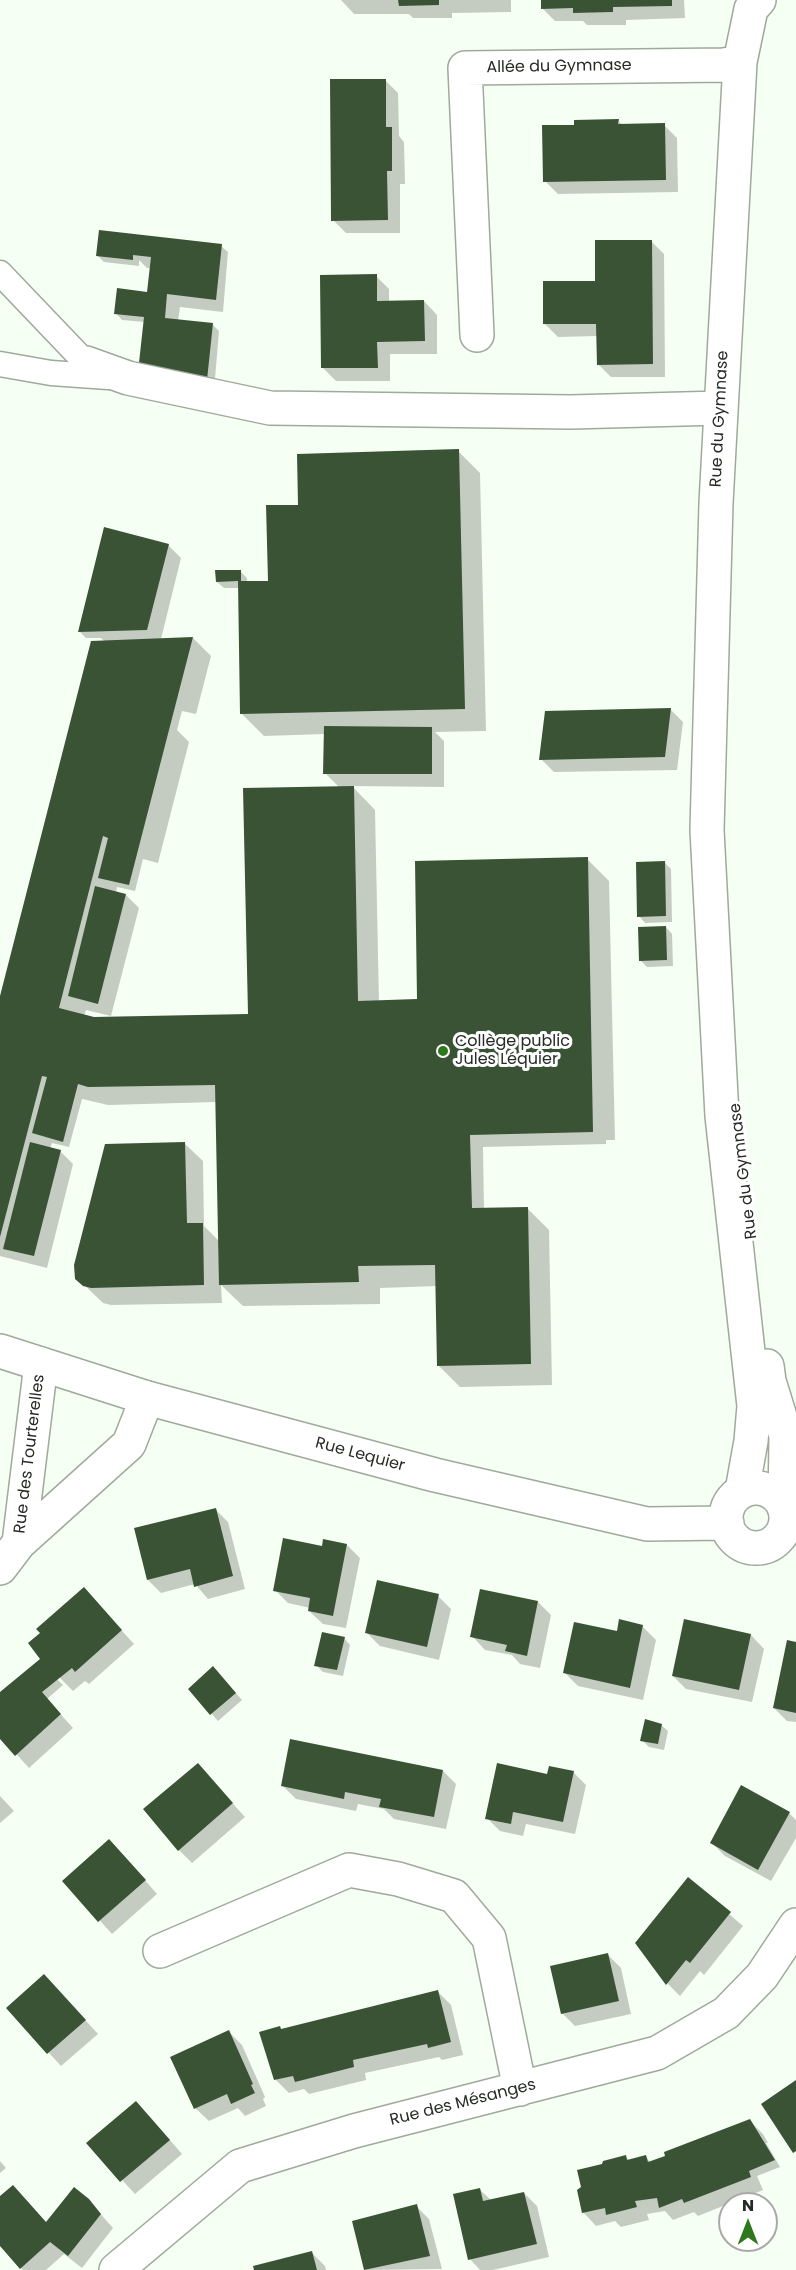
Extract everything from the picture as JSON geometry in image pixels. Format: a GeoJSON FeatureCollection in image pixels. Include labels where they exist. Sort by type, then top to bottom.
{"type":"FeatureCollection","features":[{"type":"Feature","properties":{"kind":"street","name":"Rue du Gymnase"},"geometry":{"type":"LineString","coordinates":[[742,1491],[751,1441],[754,1406],[722,1116],[707,830],[720,408],[740,62],[755,5]]}},
{"type":"Feature","properties":{"kind":"street","name":"Allée du Gymnase"},"geometry":{"type":"LineString","coordinates":[[477,335],[465,68],[740,62]]}},
{"type":"Feature","properties":{"kind":"street"},"geometry":{"type":"LineString","coordinates":[[86,363],[128,378],[270,408],[571,412],[720,408]]}},
{"type":"Feature","properties":{"kind":"street","name":"Rue du Gymnase"},"geometry":{"type":"LineString","coordinates":[[707,830],[769,1381],[786,1436],[787,1528]]}},
{"type":"Feature","properties":{"kind":"street","name":"Rue Lequier"},"geometry":{"type":"LineString","coordinates":[[0,1351],[147,1398],[435,1475],[647,1524],[727,1523]]}},
{"type":"Feature","properties":{"kind":"street","name":"Rue des Tourterelles"},"geometry":{"type":"LineString","coordinates":[[10,1556],[41,1365]]}},
{"type":"Feature","properties":{"kind":"street","name":"Rue des Tourterelles"},"geometry":{"type":"LineString","coordinates":[[10,1556],[129,1444],[147,1398]]}},
{"type":"Feature","properties":{"kind":"street"},"geometry":{"type":"LineString","coordinates":[[750,1488],[768,1490],[781,1501],[787,1528],[774,1541],[765,1546],[755,1548],[745,1545],[737,1540],[727,1523],[729,1505],[742,1491],[750,1488]]}},
{"type":"Feature","properties":{"kind":"street"},"geometry":{"type":"LineString","coordinates":[[160,1951],[349,1869],[398,1879],[453,1896],[489,1938],[520,2089]]}},
{"type":"Feature","properties":{"kind":"street","name":"Rue des Mésanges"},"geometry":{"type":"LineString","coordinates":[[116,2270],[240,2166],[354,2131],[657,2053],[726,2013],[762,1976],[796,1925]]}},
{"type":"Feature","properties":{"kind":"lane"},"geometry":{"type":"LineString","coordinates":[[0,273],[86,363]]}},
{"type":"Feature","properties":{"kind":"lane"},"geometry":{"type":"LineString","coordinates":[[0,364],[51,373],[128,378]]}},
{"type":"Feature","properties":{"kind":"building"},"geometry":{"type":"Polygon","coordinates":[[[398,0],[439,0],[439,5],[399,6],[398,0]]]}},
{"type":"Feature","properties":{"kind":"building"},"geometry":{"type":"Polygon","coordinates":[[[541,0],[672,0],[672,6],[613,7],[613,12],[573,13],[573,8],[541,9],[541,0]]]}},
{"type":"Feature","properties":{"kind":"building"},"geometry":{"type":"Polygon","coordinates":[[[330,79],[386,79],[386,127],[392,127],[392,171],[387,171],[388,220],[331,221],[330,79]]]}},
{"type":"Feature","properties":{"kind":"building"},"geometry":{"type":"Polygon","coordinates":[[[619,119],[618,124],[665,123],[666,180],[543,182],[542,125],[574,125],[574,120],[619,119]]]}},
{"type":"Feature","properties":{"kind":"building"},"geometry":{"type":"Polygon","coordinates":[[[99,230],[222,244],[216,300],[167,294],[165,318],[213,323],[207,380],[138,372],[144,317],[114,314],[117,288],[147,292],[151,257],[133,255],[133,260],[96,256],[99,230]]]}},
{"type":"Feature","properties":{"kind":"building"},"geometry":{"type":"Polygon","coordinates":[[[595,240],[652,240],[653,364],[597,365],[596,324],[543,324],[543,281],[595,281],[595,240]]]}},
{"type":"Feature","properties":{"kind":"building"},"geometry":{"type":"Polygon","coordinates":[[[377,274],[377,301],[424,300],[425,341],[377,342],[378,368],[321,368],[320,275],[377,274]]]}},
{"type":"Feature","properties":{"kind":"building"},"geometry":{"type":"Polygon","coordinates":[[[459,449],[465,709],[240,714],[238,581],[216,582],[215,570],[241,570],[241,581],[268,581],[266,505],[298,505],[297,454],[459,449]]]}},
{"type":"Feature","properties":{"kind":"building"},"geometry":{"type":"Polygon","coordinates":[[[104,527],[169,544],[147,630],[78,632],[104,527]]]}},
{"type":"Feature","properties":{"kind":"building","name":"Collège public Jules Léquier"},"geometry":{"type":"Polygon","coordinates":[[[193,637],[129,885],[98,878],[108,838],[103,836],[59,1008],[94,1017],[248,1014],[243,788],[354,786],[358,1001],[417,999],[415,861],[588,857],[593,1132],[470,1135],[472,1208],[528,1207],[531,1364],[437,1366],[435,1265],[358,1266],[359,1282],[219,1285],[215,1085],[88,1087],[78,1084],[63,1142],[32,1133],[47,1077],[42,1076],[0,1237],[0,996],[91,641],[193,637]]]}},
{"type":"Feature","properties":{"kind":"building"},"geometry":{"type":"Polygon","coordinates":[[[671,708],[665,757],[539,760],[545,711],[671,708]]]}},
{"type":"Feature","properties":{"kind":"building"},"geometry":{"type":"Polygon","coordinates":[[[324,726],[432,727],[432,774],[323,774],[324,726]]]}},
{"type":"Feature","properties":{"kind":"building"},"geometry":{"type":"Polygon","coordinates":[[[665,861],[666,916],[637,917],[636,862],[665,861]]]}},
{"type":"Feature","properties":{"kind":"building"},"geometry":{"type":"Polygon","coordinates":[[[95,886],[126,894],[98,1004],[68,996],[95,886]]]}},
{"type":"Feature","properties":{"kind":"building"},"geometry":{"type":"Polygon","coordinates":[[[666,926],[667,960],[639,961],[638,927],[666,926]]]}},
{"type":"Feature","properties":{"kind":"building"},"geometry":{"type":"Polygon","coordinates":[[[30,1142],[61,1150],[34,1256],[3,1249],[30,1142]]]}},
{"type":"Feature","properties":{"kind":"building"},"geometry":{"type":"Polygon","coordinates":[[[185,1142],[187,1223],[203,1223],[204,1285],[91,1288],[83,1286],[75,1279],[74,1265],[105,1144],[185,1142]]]}},
{"type":"Feature","properties":{"kind":"building"},"geometry":{"type":"Polygon","coordinates":[[[216,1508],[233,1576],[194,1587],[190,1569],[147,1580],[134,1528],[216,1508]]]}},
{"type":"Feature","properties":{"kind":"building"},"geometry":{"type":"Polygon","coordinates":[[[283,1538],[322,1546],[323,1539],[347,1544],[333,1616],[308,1611],[310,1598],[273,1591],[283,1538]]]}},
{"type":"Feature","properties":{"kind":"building"},"geometry":{"type":"Polygon","coordinates":[[[377,1580],[439,1594],[427,1647],[365,1633],[377,1580]]]}},
{"type":"Feature","properties":{"kind":"building"},"geometry":{"type":"Polygon","coordinates":[[[84,1587],[122,1630],[75,1672],[72,1668],[42,1692],[61,1714],[15,1756],[0,1739],[0,1692],[40,1659],[28,1643],[40,1633],[36,1629],[84,1587]]]}},
{"type":"Feature","properties":{"kind":"building"},"geometry":{"type":"Polygon","coordinates":[[[480,1589],[538,1601],[527,1656],[505,1651],[507,1645],[470,1637],[480,1589]]]}},
{"type":"Feature","properties":{"kind":"building"},"geometry":{"type":"Polygon","coordinates":[[[619,1619],[643,1625],[630,1688],[563,1673],[574,1622],[617,1631],[619,1619]]]}},
{"type":"Feature","properties":{"kind":"building"},"geometry":{"type":"Polygon","coordinates":[[[684,1619],[751,1634],[739,1690],[672,1676],[684,1619]]]}},
{"type":"Feature","properties":{"kind":"building"},"geometry":{"type":"Polygon","coordinates":[[[322,1632],[345,1637],[337,1670],[314,1666],[322,1632]]]}},
{"type":"Feature","properties":{"kind":"building"},"geometry":{"type":"Polygon","coordinates":[[[787,1640],[796,1642],[796,1713],[773,1708],[787,1640]]]}},
{"type":"Feature","properties":{"kind":"building"},"geometry":{"type":"Polygon","coordinates":[[[213,1666],[236,1693],[210,1715],[188,1689],[213,1666]]]}},
{"type":"Feature","properties":{"kind":"building"},"geometry":{"type":"Polygon","coordinates":[[[645,1719],[662,1724],[658,1744],[640,1741],[645,1719]]]}},
{"type":"Feature","properties":{"kind":"building"},"geometry":{"type":"Polygon","coordinates":[[[290,1739],[443,1770],[434,1817],[379,1807],[381,1799],[345,1792],[344,1799],[281,1786],[290,1739]]]}},
{"type":"Feature","properties":{"kind":"building"},"geometry":{"type":"Polygon","coordinates":[[[198,1763],[233,1803],[178,1851],[143,1809],[198,1763]]]}},
{"type":"Feature","properties":{"kind":"building"},"geometry":{"type":"Polygon","coordinates":[[[497,1763],[547,1774],[549,1766],[574,1771],[563,1822],[513,1812],[511,1824],[485,1819],[497,1763]]]}},
{"type":"Feature","properties":{"kind":"building"},"geometry":{"type":"Polygon","coordinates":[[[741,1785],[790,1812],[758,1870],[710,1843],[741,1785]]]}},
{"type":"Feature","properties":{"kind":"building"},"geometry":{"type":"Polygon","coordinates":[[[109,1839],[146,1880],[98,1922],[62,1881],[109,1839]]]}},
{"type":"Feature","properties":{"kind":"building"},"geometry":{"type":"Polygon","coordinates":[[[688,1877],[731,1912],[690,1963],[686,1960],[666,1985],[635,1943],[688,1877]]]}},
{"type":"Feature","properties":{"kind":"building"},"geometry":{"type":"Polygon","coordinates":[[[608,1953],[619,2001],[561,2014],[550,1966],[608,1953]]]}},
{"type":"Feature","properties":{"kind":"building"},"geometry":{"type":"Polygon","coordinates":[[[44,1974],[86,2020],[47,2054],[6,2008],[44,1974]]]}},
{"type":"Feature","properties":{"kind":"building"},"geometry":{"type":"Polygon","coordinates":[[[438,1990],[451,2042],[428,2048],[427,2044],[353,2060],[354,2067],[295,2082],[293,2076],[274,2080],[259,2032],[280,2026],[281,2029],[438,1990]]]}},
{"type":"Feature","properties":{"kind":"building"},"geometry":{"type":"Polygon","coordinates":[[[229,2030],[255,2093],[231,2104],[227,2094],[194,2109],[170,2057],[229,2030]]]}},
{"type":"Feature","properties":{"kind":"building"},"geometry":{"type":"Polygon","coordinates":[[[796,2080],[796,2151],[793,2153],[761,2104],[796,2080]]]}},
{"type":"Feature","properties":{"kind":"building"},"geometry":{"type":"Polygon","coordinates":[[[136,2101],[170,2140],[120,2182],[86,2143],[136,2101]]]}},
{"type":"Feature","properties":{"kind":"building"},"geometry":{"type":"Polygon","coordinates":[[[750,2119],[775,2160],[749,2171],[751,2177],[684,2203],[682,2199],[659,2208],[657,2198],[635,2201],[637,2207],[606,2215],[605,2208],[582,2213],[577,2190],[581,2187],[577,2170],[626,2155],[627,2160],[646,2155],[648,2162],[665,2156],[664,2152],[750,2119]]]}},
{"type":"Feature","properties":{"kind":"building"},"geometry":{"type":"Polygon","coordinates":[[[13,2185],[46,2222],[74,2187],[89,2199],[101,2214],[68,2256],[50,2242],[20,2269],[0,2246],[0,2196],[13,2185]]]}},
{"type":"Feature","properties":{"kind":"building"},"geometry":{"type":"Polygon","coordinates":[[[480,2188],[483,2201],[524,2192],[537,2244],[468,2260],[453,2194],[480,2188]]]}},
{"type":"Feature","properties":{"kind":"building"},"geometry":{"type":"Polygon","coordinates":[[[417,2204],[430,2256],[364,2270],[352,2221],[417,2204]]]}},
{"type":"Feature","properties":{"kind":"building"},"geometry":{"type":"Polygon","coordinates":[[[312,2251],[317,2270],[254,2270],[253,2266],[312,2251]]]}},
{"type":"Feature","properties":{"kind":"place","name":"Collège public Jules Léquier"},"geometry":{"type":"Point","coordinates":[443,1051]}}]}
